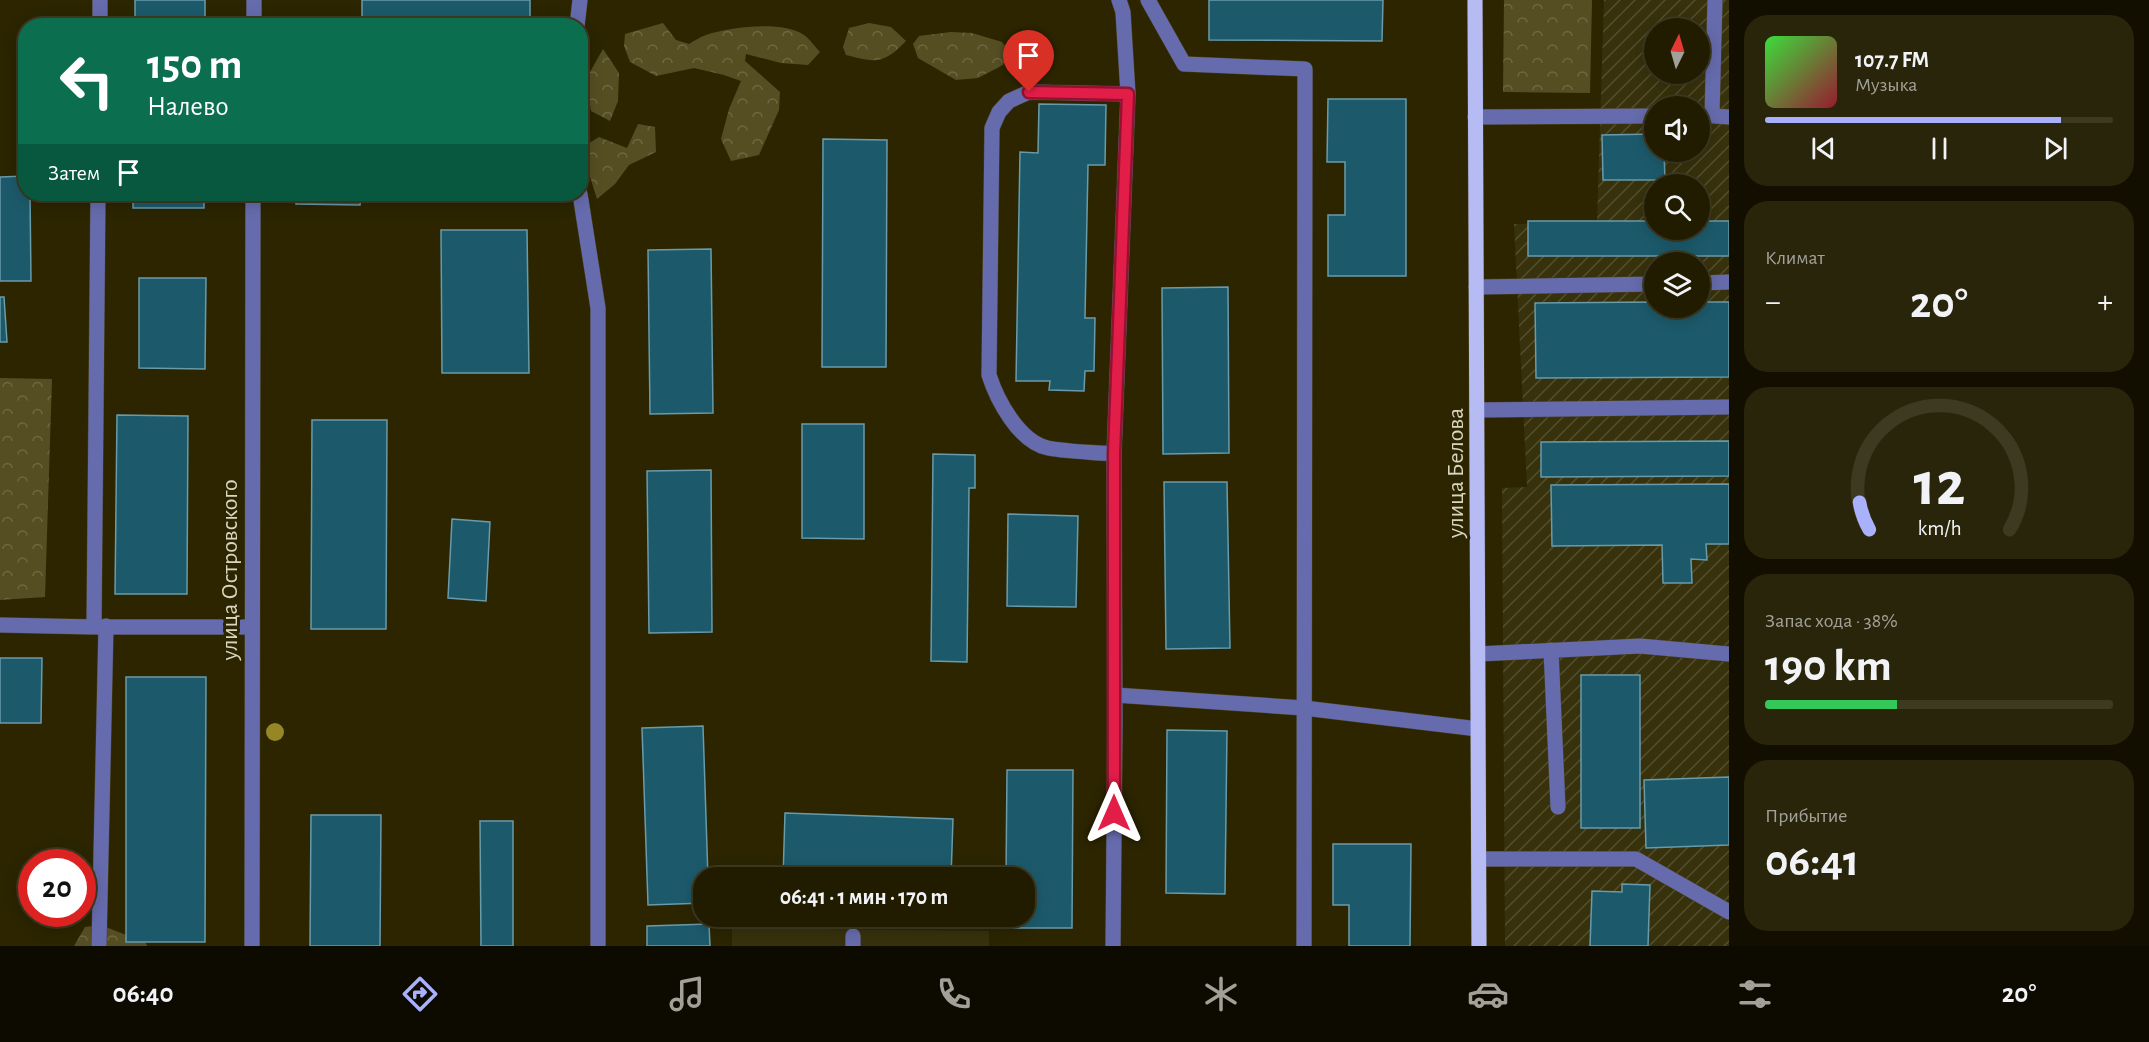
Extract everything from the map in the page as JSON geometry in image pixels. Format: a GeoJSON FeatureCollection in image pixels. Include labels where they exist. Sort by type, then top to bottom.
{"type":"FeatureCollection","features":[{"type":"Feature","properties":{"kind":"main road","name":"улица Белова"},"geometry":{"type":"LineString","coordinates":[[1475,0],[1479,946]]}},
{"type":"Feature","properties":{"kind":"street"},"geometry":{"type":"LineString","coordinates":[[100,0],[100,18]]}},
{"type":"Feature","properties":{"kind":"street"},"geometry":{"type":"LineString","coordinates":[[254,0],[254,18]]}},
{"type":"Feature","properties":{"kind":"street"},"geometry":{"type":"LineString","coordinates":[[578,18],[580,0]]}},
{"type":"Feature","properties":{"kind":"street"},"geometry":{"type":"LineString","coordinates":[[1113,946],[1114,454],[1128,94],[1123,12],[1119,0]]}},
{"type":"Feature","properties":{"kind":"street"},"geometry":{"type":"LineString","coordinates":[[1148,0],[1184,64],[1305,69],[1304,946]]}},
{"type":"Feature","properties":{"kind":"street"},"geometry":{"type":"LineString","coordinates":[[1707,96],[1715,0]]}},
{"type":"Feature","properties":{"kind":"street"},"geometry":{"type":"LineString","coordinates":[[1114,454],[1046,448],[1031,440],[1015,425],[995,396],[989,375],[992,128],[999,112],[1009,100],[1029,92],[1128,94]]}},
{"type":"Feature","properties":{"kind":"street"},"geometry":{"type":"LineString","coordinates":[[1710,115],[1729,117]]}},
{"type":"Feature","properties":{"kind":"street"},"geometry":{"type":"LineString","coordinates":[[1475,117],[1644,116]]}},
{"type":"Feature","properties":{"kind":"street"},"geometry":{"type":"LineString","coordinates":[[98,201],[99,946]]}},
{"type":"Feature","properties":{"kind":"street","name":"улица Островского"},"geometry":{"type":"LineString","coordinates":[[252,946],[253,201]]}},
{"type":"Feature","properties":{"kind":"street"},"geometry":{"type":"LineString","coordinates":[[581,201],[598,308],[598,946]]}},
{"type":"Feature","properties":{"kind":"street"},"geometry":{"type":"LineString","coordinates":[[1710,283],[1729,282]]}},
{"type":"Feature","properties":{"kind":"street"},"geometry":{"type":"LineString","coordinates":[[1476,287],[1644,284]]}},
{"type":"Feature","properties":{"kind":"street"},"geometry":{"type":"LineString","coordinates":[[1477,410],[1729,407]]}},
{"type":"Feature","properties":{"kind":"street"},"geometry":{"type":"LineString","coordinates":[[0,625],[251,627]]}},
{"type":"Feature","properties":{"kind":"street"},"geometry":{"type":"LineString","coordinates":[[1478,654],[1640,646],[1729,654]]}},
{"type":"Feature","properties":{"kind":"street"},"geometry":{"type":"LineString","coordinates":[[1551,650],[1558,807]]}},
{"type":"Feature","properties":{"kind":"street"},"geometry":{"type":"LineString","coordinates":[[1115,695],[1304,708],[1478,729]]}},
{"type":"Feature","properties":{"kind":"street"},"geometry":{"type":"LineString","coordinates":[[1479,859],[1636,859],[1729,912]]}},
{"type":"Feature","properties":{"kind":"shaded area"},"geometry":{"type":"Polygon","coordinates":[[[1604,0],[1729,0],[1729,223],[1710,222],[1710,174],[1644,174],[1644,222],[1597,222],[1604,0]]]}},
{"type":"Feature","properties":{"kind":"shaded area"},"geometry":{"type":"Polygon","coordinates":[[[1514,224],[1644,225],[1644,240],[1710,240],[1710,225],[1729,226],[1729,946],[1505,946],[1502,488],[1527,487],[1514,224]]]}},
{"type":"Feature","properties":{"kind":"shaded area"},"geometry":{"type":"Polygon","coordinates":[[[732,928],[989,931],[989,946],[732,946],[732,928]]]}},
{"type":"Feature","properties":{"kind":"green space"},"geometry":{"type":"Polygon","coordinates":[[[1504,0],[1592,0],[1590,93],[1503,92],[1504,0]]]}},
{"type":"Feature","properties":{"kind":"green space"},"geometry":{"type":"Polygon","coordinates":[[[663,23],[676,40],[689,44],[706,35],[756,26],[795,30],[804,35],[820,52],[808,65],[781,63],[746,54],[745,61],[780,92],[779,110],[759,155],[731,161],[721,139],[729,109],[741,81],[694,68],[656,76],[630,62],[624,46],[625,34],[663,23]]]}},
{"type":"Feature","properties":{"kind":"green space"},"geometry":{"type":"Polygon","coordinates":[[[869,23],[891,27],[906,41],[892,54],[879,60],[846,55],[843,47],[849,28],[869,23]]]}},
{"type":"Feature","properties":{"kind":"green space"},"geometry":{"type":"Polygon","coordinates":[[[951,32],[972,33],[1002,42],[1012,54],[1003,65],[978,78],[956,80],[918,58],[913,44],[919,36],[951,32]]]}},
{"type":"Feature","properties":{"kind":"green space"},"geometry":{"type":"Polygon","coordinates":[[[603,49],[619,73],[618,101],[610,121],[591,111],[588,75],[603,49]]]}},
{"type":"Feature","properties":{"kind":"green space"},"geometry":{"type":"Polygon","coordinates":[[[638,124],[655,127],[656,152],[629,165],[615,184],[597,199],[588,170],[588,144],[599,137],[627,148],[638,124]]]}},
{"type":"Feature","properties":{"kind":"green space"},"geometry":{"type":"Polygon","coordinates":[[[0,378],[52,379],[45,597],[0,600],[0,378]]]}},
{"type":"Feature","properties":{"kind":"green space"},"geometry":{"type":"Polygon","coordinates":[[[101,925],[146,943],[147,946],[74,946],[85,927],[101,925]]]}},
{"type":"Feature","properties":{"kind":"building"},"geometry":{"type":"Polygon","coordinates":[[[135,0],[205,0],[205,18],[135,18],[135,0]]]}},
{"type":"Feature","properties":{"kind":"building"},"geometry":{"type":"Polygon","coordinates":[[[362,0],[530,0],[530,18],[362,18],[362,0]]]}},
{"type":"Feature","properties":{"kind":"building"},"geometry":{"type":"Polygon","coordinates":[[[1209,0],[1383,0],[1382,41],[1209,40],[1209,0]]]}},
{"type":"Feature","properties":{"kind":"building"},"geometry":{"type":"Polygon","coordinates":[[[1328,99],[1406,99],[1406,276],[1328,276],[1328,215],[1345,215],[1345,162],[1327,162],[1328,99]]]}},
{"type":"Feature","properties":{"kind":"building"},"geometry":{"type":"Polygon","coordinates":[[[1039,104],[1106,105],[1105,165],[1088,165],[1085,318],[1095,318],[1094,371],[1085,371],[1084,391],[1049,390],[1050,381],[1016,381],[1020,152],[1038,153],[1039,104]]]}},
{"type":"Feature","properties":{"kind":"building"},"geometry":{"type":"Polygon","coordinates":[[[1644,134],[1644,162],[1664,162],[1665,174],[1644,174],[1644,180],[1603,180],[1602,135],[1644,134]]]}},
{"type":"Feature","properties":{"kind":"building"},"geometry":{"type":"Polygon","coordinates":[[[823,139],[887,140],[886,367],[822,367],[823,139]]]}},
{"type":"Feature","properties":{"kind":"building"},"geometry":{"type":"Polygon","coordinates":[[[18,176],[18,201],[30,201],[31,281],[0,281],[0,177],[18,176]]]}},
{"type":"Feature","properties":{"kind":"building"},"geometry":{"type":"Polygon","coordinates":[[[133,201],[204,201],[204,208],[133,208],[133,201]]]}},
{"type":"Feature","properties":{"kind":"building"},"geometry":{"type":"Polygon","coordinates":[[[296,201],[360,201],[360,205],[296,204],[296,201]]]}},
{"type":"Feature","properties":{"kind":"building"},"geometry":{"type":"Polygon","coordinates":[[[1528,221],[1644,221],[1644,240],[1710,240],[1710,221],[1729,221],[1729,256],[1710,256],[1710,252],[1644,252],[1644,256],[1528,256],[1528,221]]]}},
{"type":"Feature","properties":{"kind":"building"},"geometry":{"type":"Polygon","coordinates":[[[441,230],[527,230],[529,373],[442,373],[441,230]]]}},
{"type":"Feature","properties":{"kind":"building"},"geometry":{"type":"Polygon","coordinates":[[[711,249],[713,413],[650,414],[648,250],[711,249]]]}},
{"type":"Feature","properties":{"kind":"building"},"geometry":{"type":"Polygon","coordinates":[[[139,278],[206,278],[205,369],[139,368],[139,278]]]}},
{"type":"Feature","properties":{"kind":"building"},"geometry":{"type":"Polygon","coordinates":[[[1228,287],[1229,453],[1163,454],[1162,288],[1228,287]]]}},
{"type":"Feature","properties":{"kind":"building"},"geometry":{"type":"Polygon","coordinates":[[[0,297],[4,297],[7,342],[0,342],[0,297]]]}},
{"type":"Feature","properties":{"kind":"building"},"geometry":{"type":"Polygon","coordinates":[[[1644,302],[1644,318],[1710,318],[1710,302],[1729,302],[1729,377],[1536,378],[1535,303],[1644,302]]]}},
{"type":"Feature","properties":{"kind":"building"},"geometry":{"type":"Polygon","coordinates":[[[117,415],[188,416],[187,594],[115,594],[117,415]]]}},
{"type":"Feature","properties":{"kind":"building"},"geometry":{"type":"Polygon","coordinates":[[[312,420],[387,420],[386,629],[311,629],[312,420]]]}},
{"type":"Feature","properties":{"kind":"building"},"geometry":{"type":"Polygon","coordinates":[[[802,424],[864,424],[864,539],[802,538],[802,424]]]}},
{"type":"Feature","properties":{"kind":"building"},"geometry":{"type":"Polygon","coordinates":[[[1729,441],[1729,476],[1541,477],[1541,442],[1729,441]]]}},
{"type":"Feature","properties":{"kind":"building"},"geometry":{"type":"Polygon","coordinates":[[[933,454],[975,455],[975,488],[969,488],[967,662],[931,661],[933,454]]]}},
{"type":"Feature","properties":{"kind":"building"},"geometry":{"type":"Polygon","coordinates":[[[711,470],[712,632],[649,633],[647,471],[711,470]]]}},
{"type":"Feature","properties":{"kind":"building"},"geometry":{"type":"Polygon","coordinates":[[[1164,482],[1227,482],[1230,648],[1166,649],[1164,482]]]}},
{"type":"Feature","properties":{"kind":"building"},"geometry":{"type":"Polygon","coordinates":[[[1729,484],[1729,544],[1706,544],[1707,560],[1691,559],[1692,583],[1663,583],[1662,545],[1552,546],[1551,485],[1729,484]]]}},
{"type":"Feature","properties":{"kind":"building"},"geometry":{"type":"Polygon","coordinates":[[[1008,514],[1078,516],[1076,607],[1007,606],[1008,514]]]}},
{"type":"Feature","properties":{"kind":"building"},"geometry":{"type":"Polygon","coordinates":[[[452,519],[490,522],[486,601],[448,598],[452,519]]]}},
{"type":"Feature","properties":{"kind":"building"},"geometry":{"type":"Polygon","coordinates":[[[0,658],[42,658],[41,723],[0,723],[0,658]]]}},
{"type":"Feature","properties":{"kind":"building"},"geometry":{"type":"Polygon","coordinates":[[[1581,675],[1640,675],[1640,828],[1581,828],[1581,675]]]}},
{"type":"Feature","properties":{"kind":"building"},"geometry":{"type":"Polygon","coordinates":[[[126,677],[206,677],[205,942],[126,942],[126,677]]]}},
{"type":"Feature","properties":{"kind":"building"},"geometry":{"type":"Polygon","coordinates":[[[703,726],[708,867],[693,867],[693,903],[648,905],[642,728],[703,726]]]}},
{"type":"Feature","properties":{"kind":"building"},"geometry":{"type":"Polygon","coordinates":[[[1167,730],[1227,731],[1225,894],[1166,893],[1167,730]]]}},
{"type":"Feature","properties":{"kind":"building"},"geometry":{"type":"Polygon","coordinates":[[[1007,770],[1073,770],[1072,928],[1006,928],[1035,927],[1035,867],[1006,867],[1007,770]]]}},
{"type":"Feature","properties":{"kind":"building"},"geometry":{"type":"Polygon","coordinates":[[[1729,777],[1729,845],[1646,848],[1644,780],[1729,777]]]}},
{"type":"Feature","properties":{"kind":"building"},"geometry":{"type":"Polygon","coordinates":[[[785,813],[953,819],[951,867],[783,867],[785,813]]]}},
{"type":"Feature","properties":{"kind":"building"},"geometry":{"type":"Polygon","coordinates":[[[311,815],[381,815],[380,946],[310,946],[311,815]]]}},
{"type":"Feature","properties":{"kind":"building"},"geometry":{"type":"Polygon","coordinates":[[[480,821],[513,821],[513,946],[481,946],[480,821]]]}},
{"type":"Feature","properties":{"kind":"building"},"geometry":{"type":"Polygon","coordinates":[[[1333,844],[1411,844],[1410,946],[1349,946],[1349,905],[1333,905],[1333,844]]]}},
{"type":"Feature","properties":{"kind":"building"},"geometry":{"type":"Polygon","coordinates":[[[1622,884],[1650,885],[1648,946],[1590,946],[1592,891],[1622,892],[1622,884]]]}},
{"type":"Feature","properties":{"kind":"building"},"geometry":{"type":"Polygon","coordinates":[[[693,925],[693,927],[709,927],[710,946],[647,946],[647,926],[693,925]]]}},
{"type":"Feature","properties":{"kind":"route"},"geometry":{"type":"LineString","coordinates":[[1029,92],[1128,94],[1114,454],[1114,813]]}}]}
